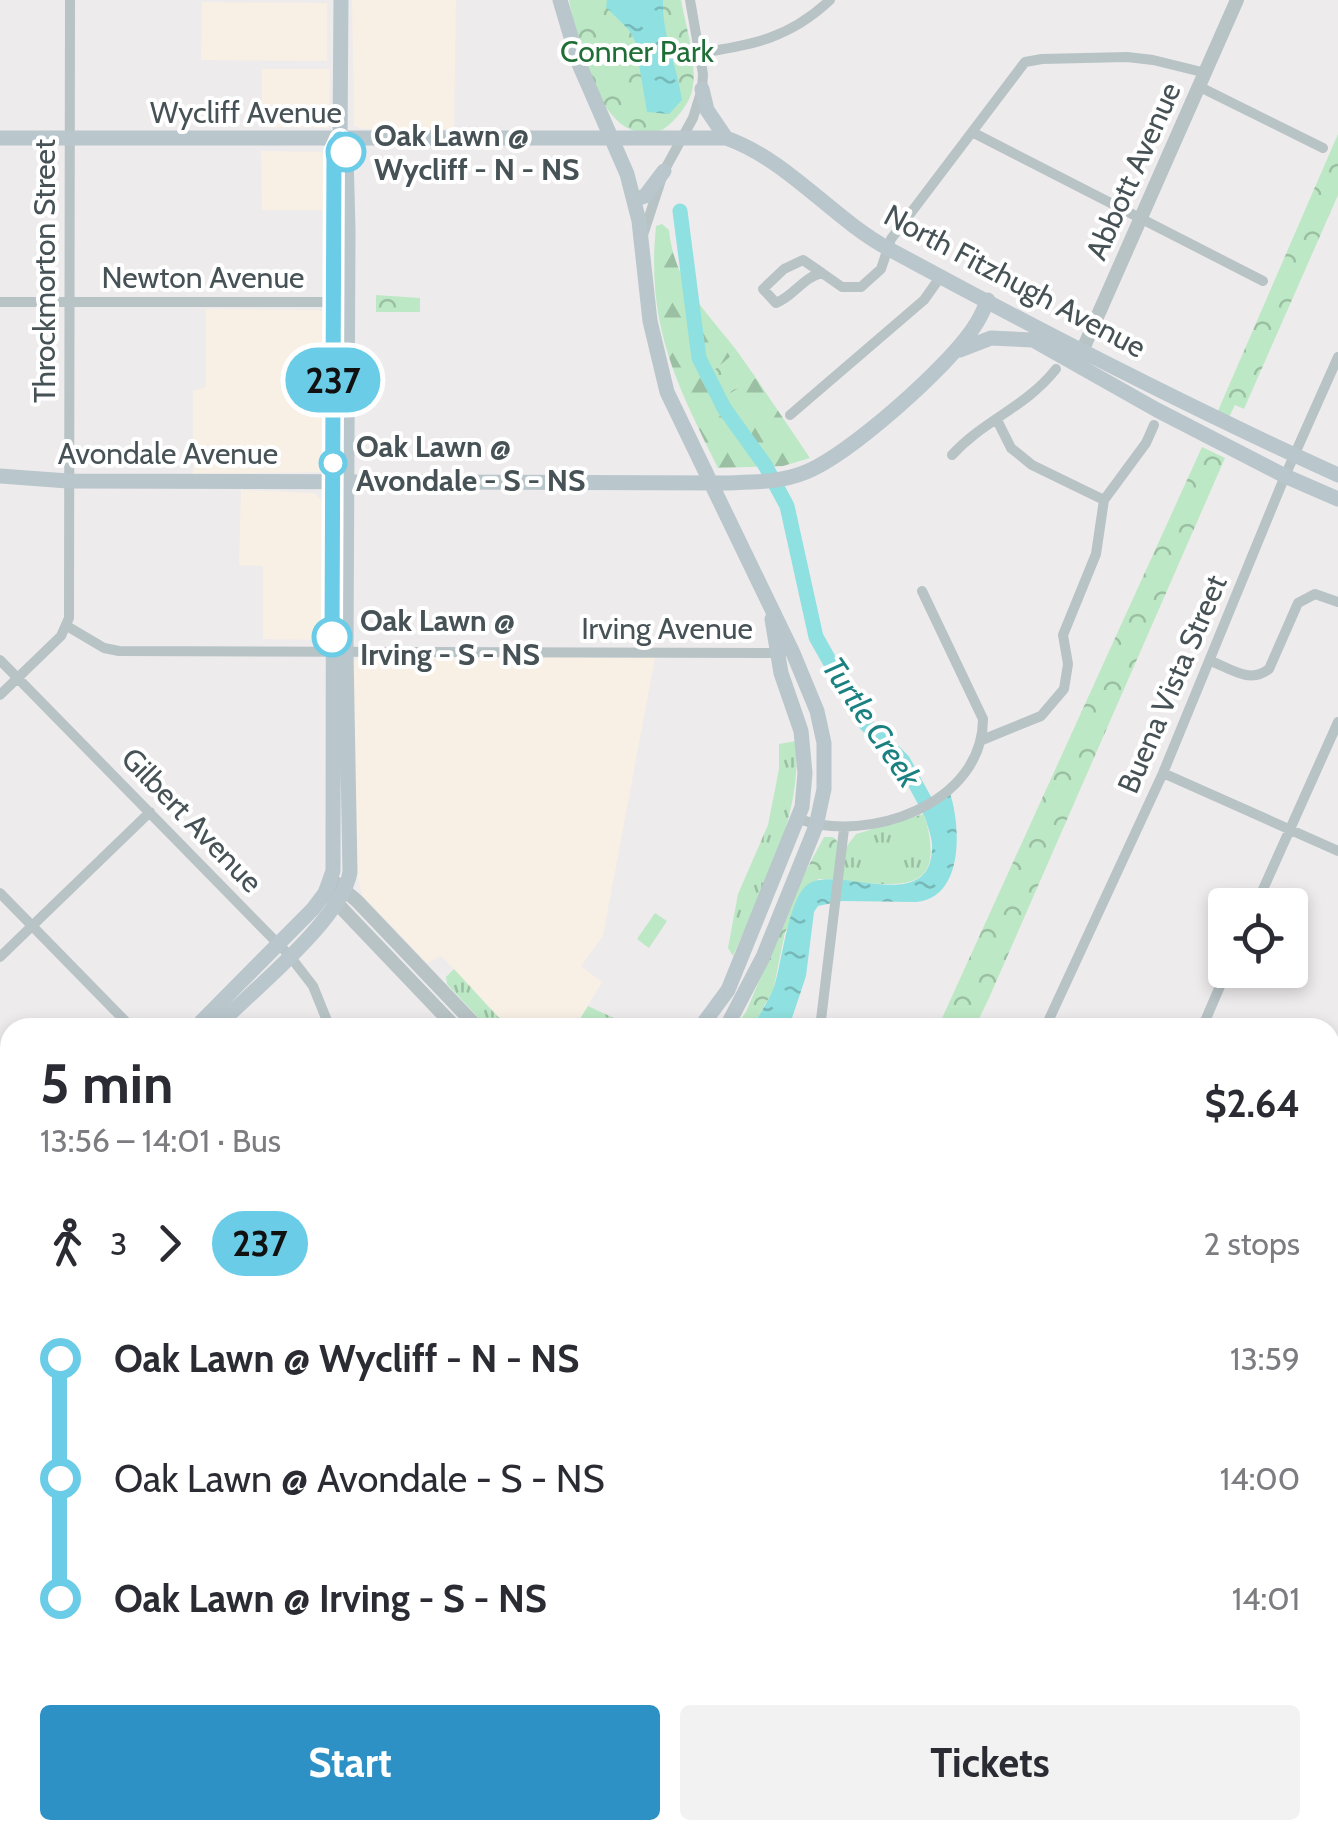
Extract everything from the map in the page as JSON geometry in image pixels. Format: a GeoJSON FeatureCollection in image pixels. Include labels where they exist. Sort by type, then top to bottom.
{"type":"FeatureCollection","features":[{"type":"Feature","properties":{"kind":"main road"},"geometry":{"type":"LineString","coordinates":[[224,1018],[335,892],[341,770],[340,302],[334,152],[340,139],[341,0]]}},
{"type":"Feature","properties":{"kind":"main road"},"geometry":{"type":"LineString","coordinates":[[560,0],[579,64],[634,200],[650,321],[666,392],[717,482],[770,610],[793,653],[821,728],[825,774],[816,826],[754,977],[731,1018]]}},
{"type":"Feature","properties":{"kind":"main road"},"geometry":{"type":"LineString","coordinates":[[702,89],[707,110],[726,138]]}},
{"type":"Feature","properties":{"kind":"main road","name":"Wycliff Avenue"},"geometry":{"type":"LineString","coordinates":[[0,138],[612,138]]}},
{"type":"Feature","properties":{"kind":"main road","name":"North Fitzhugh Avenue"},"geometry":{"type":"LineString","coordinates":[[612,138],[726,138],[761,155],[886,247],[988,300],[1080,356],[1155,417],[1338,499]]}},
{"type":"Feature","properties":{"kind":"main road"},"geometry":{"type":"LineString","coordinates":[[634,200],[645,196],[664,171]]}},
{"type":"Feature","properties":{"kind":"main road","name":"Avondale Avenue"},"geometry":{"type":"LineString","coordinates":[[0,476],[68,481],[782,479],[816,467],[850,445],[952,354],[974,328],[988,300]]}},
{"type":"Feature","properties":{"kind":"main road","name":"Avondale Avenue"},"geometry":{"type":"LineString","coordinates":[[952,354],[991,338],[1033,340]]}},
{"type":"Feature","properties":{"kind":"main road","name":"North Fitzhugh Avenue"},"geometry":{"type":"LineString","coordinates":[[1033,340],[1166,393],[1338,476]]}},
{"type":"Feature","properties":{"kind":"main road"},"geometry":{"type":"LineString","coordinates":[[1155,417],[1166,393]]}},
{"type":"Feature","properties":{"kind":"main road"},"geometry":{"type":"LineString","coordinates":[[708,1018],[738,969],[799,819],[805,773],[801,732],[776,653],[770,610]]}},
{"type":"Feature","properties":{"kind":"main road"},"geometry":{"type":"LineString","coordinates":[[801,732],[821,728]]}},
{"type":"Feature","properties":{"kind":"main road"},"geometry":{"type":"LineString","coordinates":[[206,1018],[284,949]]}},
{"type":"Feature","properties":{"kind":"main road"},"geometry":{"type":"LineString","coordinates":[[738,969],[754,977]]}},
{"type":"Feature","properties":{"kind":"street","name":"Throckmorton Street"},"geometry":{"type":"LineString","coordinates":[[67,626],[70,0]]}},
{"type":"Feature","properties":{"kind":"street"},"geometry":{"type":"LineString","coordinates":[[642,245],[664,171],[684,136],[702,89],[690,0]]}},
{"type":"Feature","properties":{"kind":"street"},"geometry":{"type":"LineString","coordinates":[[700,54],[787,33],[830,0]]}},
{"type":"Feature","properties":{"kind":"street","name":"Abbott Avenue"},"geometry":{"type":"LineString","coordinates":[[1080,356],[1236,0]]}},
{"type":"Feature","properties":{"kind":"street"},"geometry":{"type":"LineString","coordinates":[[822,272],[811,276],[786,299],[776,302],[763,290],[784,269],[803,260],[822,272],[842,288],[861,287],[881,269],[886,247],[1024,62],[1032,60],[1140,58],[1203,80],[1323,148]]}},
{"type":"Feature","properties":{"kind":"street"},"geometry":{"type":"LineString","coordinates":[[972,132],[1263,282]]}},
{"type":"Feature","properties":{"kind":"street"},"geometry":{"type":"LineString","coordinates":[[790,415],[924,300],[941,276]]}},
{"type":"Feature","properties":{"kind":"street","name":"Newton Avenue"},"geometry":{"type":"LineString","coordinates":[[0,302],[340,302]]}},
{"type":"Feature","properties":{"kind":"street","name":"Buena Vista Street"},"geometry":{"type":"LineString","coordinates":[[1049,1018],[1163,772],[1338,357]]}},
{"type":"Feature","properties":{"kind":"street"},"geometry":{"type":"LineString","coordinates":[[952,455],[973,432],[1030,397],[1056,369]]}},
{"type":"Feature","properties":{"kind":"street"},"geometry":{"type":"LineString","coordinates":[[983,729],[1008,729],[1041,716],[1064,689],[1068,664],[1063,635],[1096,554],[1104,500],[1146,444],[1155,417]]}},
{"type":"Feature","properties":{"kind":"street"},"geometry":{"type":"LineString","coordinates":[[997,420],[1011,448],[1032,465],[1104,500]]}},
{"type":"Feature","properties":{"kind":"street"},"geometry":{"type":"LineString","coordinates":[[799,819],[816,826],[844,829],[916,811],[962,781],[983,729],[922,591]]}},
{"type":"Feature","properties":{"kind":"street"},"geometry":{"type":"LineString","coordinates":[[1211,662],[1258,676],[1270,669],[1303,599],[1322,594],[1338,602]]}},
{"type":"Feature","properties":{"kind":"street"},"geometry":{"type":"LineString","coordinates":[[0,695],[67,626]]}},
{"type":"Feature","properties":{"kind":"street","name":"Irving Avenue"},"geometry":{"type":"LineString","coordinates":[[67,626],[109,650],[793,653]]}},
{"type":"Feature","properties":{"kind":"street","name":"Gilbert Avenue"},"geometry":{"type":"LineString","coordinates":[[0,660],[284,949],[314,986],[326,1018]]}},
{"type":"Feature","properties":{"kind":"street"},"geometry":{"type":"LineString","coordinates":[[1264,888],[1338,722]]}},
{"type":"Feature","properties":{"kind":"street"},"geometry":{"type":"LineString","coordinates":[[983,729],[1008,729]]}},
{"type":"Feature","properties":{"kind":"street"},"geometry":{"type":"LineString","coordinates":[[1163,772],[1338,851]]}},
{"type":"Feature","properties":{"kind":"street"},"geometry":{"type":"LineString","coordinates":[[0,957],[150,812]]}},
{"type":"Feature","properties":{"kind":"street"},"geometry":{"type":"LineString","coordinates":[[821,1018],[844,829]]}},
{"type":"Feature","properties":{"kind":"street"},"geometry":{"type":"LineString","coordinates":[[335,892],[424,982],[466,1018]]}},
{"type":"Feature","properties":{"kind":"street"},"geometry":{"type":"LineString","coordinates":[[0,893],[122,1018]]}},
{"type":"Feature","properties":{"kind":"street"},"geometry":{"type":"LineString","coordinates":[[424,982],[449,1018]]}},
{"type":"Feature","properties":{"kind":"street"},"geometry":{"type":"LineString","coordinates":[[1206,1018],[1219,988]]}},
{"type":"Feature","properties":{"kind":"shaded area"},"geometry":{"type":"Polygon","coordinates":[[[352,0],[456,0],[454,129],[354,126],[352,0]]]}},
{"type":"Feature","properties":{"kind":"shaded area"},"geometry":{"type":"Polygon","coordinates":[[[202,2],[327,3],[327,61],[201,60],[202,2]]]}},
{"type":"Feature","properties":{"kind":"shaded area"},"geometry":{"type":"Polygon","coordinates":[[[262,69],[330,69],[329,128],[262,127],[262,69]]]}},
{"type":"Feature","properties":{"kind":"shaded area"},"geometry":{"type":"Polygon","coordinates":[[[261,151],[326,152],[325,210],[262,210],[261,151]]]}},
{"type":"Feature","properties":{"kind":"shaded area"},"geometry":{"type":"Polygon","coordinates":[[[206,309],[325,313],[325,472],[193,474],[193,391],[206,387],[206,309]]]}},
{"type":"Feature","properties":{"kind":"shaded area"},"geometry":{"type":"Polygon","coordinates":[[[241,490],[315,493],[325,505],[321,640],[263,639],[263,566],[239,565],[241,490]]]}},
{"type":"Feature","properties":{"kind":"shaded area"},"geometry":{"type":"Polygon","coordinates":[[[360,657],[655,658],[603,936],[581,966],[602,982],[580,1018],[499,1017],[441,956],[427,963],[362,895],[356,870],[351,663],[360,657]]]}},
{"type":"Feature","properties":{"kind":"green space","name":"Conner Park"},"geometry":{"type":"Polygon","coordinates":[[[569,0],[681,0],[693,80],[685,106],[665,128],[643,132],[627,128],[613,116],[592,80],[569,0]]]}},
{"type":"Feature","properties":{"kind":"green space"},"geometry":{"type":"Polygon","coordinates":[[[1338,134],[1338,195],[1244,409],[1235,405],[1229,417],[1217,413],[1338,134]]]}},
{"type":"Feature","properties":{"kind":"green space"},"geometry":{"type":"Polygon","coordinates":[[[662,224],[669,230],[685,281],[737,351],[713,372],[727,394],[756,378],[810,458],[783,466],[718,468],[677,380],[660,324],[654,261],[656,226],[662,224]]]}},
{"type":"Feature","properties":{"kind":"green space"},"geometry":{"type":"Polygon","coordinates":[[[376,295],[420,298],[420,312],[376,312],[376,295]]]}},
{"type":"Feature","properties":{"kind":"green space"},"geometry":{"type":"Polygon","coordinates":[[[737,351],[756,378],[727,395],[712,372],[737,351]]]}},
{"type":"Feature","properties":{"kind":"green space"},"geometry":{"type":"Polygon","coordinates":[[[1202,447],[1225,458],[979,1018],[942,1018],[1202,447]]]}},
{"type":"Feature","properties":{"kind":"green space"},"geometry":{"type":"Polygon","coordinates":[[[796,741],[793,798],[787,825],[733,956],[728,948],[738,894],[768,825],[779,769],[779,744],[796,741]]]}},
{"type":"Feature","properties":{"kind":"green space"},"geometry":{"type":"Polygon","coordinates":[[[924,814],[930,860],[924,873],[900,883],[841,881],[846,847],[856,834],[924,814]]]}},
{"type":"Feature","properties":{"kind":"green space"},"geometry":{"type":"Polygon","coordinates":[[[824,837],[833,837],[838,842],[834,879],[818,879],[785,932],[773,991],[757,1018],[742,1018],[746,1012],[802,878],[824,837]]]}},
{"type":"Feature","properties":{"kind":"green space"},"geometry":{"type":"Polygon","coordinates":[[[655,913],[667,921],[649,948],[637,939],[655,913]]]}},
{"type":"Feature","properties":{"kind":"green space"},"geometry":{"type":"Polygon","coordinates":[[[454,969],[500,1018],[479,1018],[447,984],[446,977],[454,969]]]}},
{"type":"Feature","properties":{"kind":"green space"},"geometry":{"type":"Polygon","coordinates":[[[588,1006],[614,1018],[581,1018],[588,1006]]]}},
{"type":"Feature","properties":{"kind":"water"},"geometry":{"type":"Polygon","coordinates":[[[607,0],[663,0],[682,100],[669,114],[647,112],[635,41],[606,7],[607,0]]]}},
{"type":"Feature","properties":{"kind":"water"},"geometry":{"type":"Polygon","coordinates":[[[950,793],[957,841],[951,875],[943,888],[932,898],[916,902],[842,901],[818,906],[806,976],[792,1018],[757,1018],[774,987],[800,893],[820,880],[899,884],[916,880],[927,869],[932,849],[924,812],[950,793]]]}},
{"type":"Feature","properties":{"kind":"waterway","name":"Turtle Creek"},"geometry":{"type":"LineString","coordinates":[[680,211],[699,358],[724,408],[765,465],[787,506],[816,637],[864,722],[903,761],[933,816]]}},
{"type":"Feature","properties":{"kind":"bus line","name":"237"},"geometry":{"type":"LineString","coordinates":[[332,637],[334,152],[340,139],[346,152]]}},
{"type":"Feature","properties":{"kind":"place","name":"Oak Lawn @ Wycliff - N - NS"},"geometry":{"type":"Point","coordinates":[346,152]}},
{"type":"Feature","properties":{"kind":"place","name":"Oak Lawn @ Avondale - S - NS"},"geometry":{"type":"Point","coordinates":[333,463]}},
{"type":"Feature","properties":{"kind":"place","name":"Oak Lawn @ Irving - S - NS"},"geometry":{"type":"Point","coordinates":[332,637]}}]}
